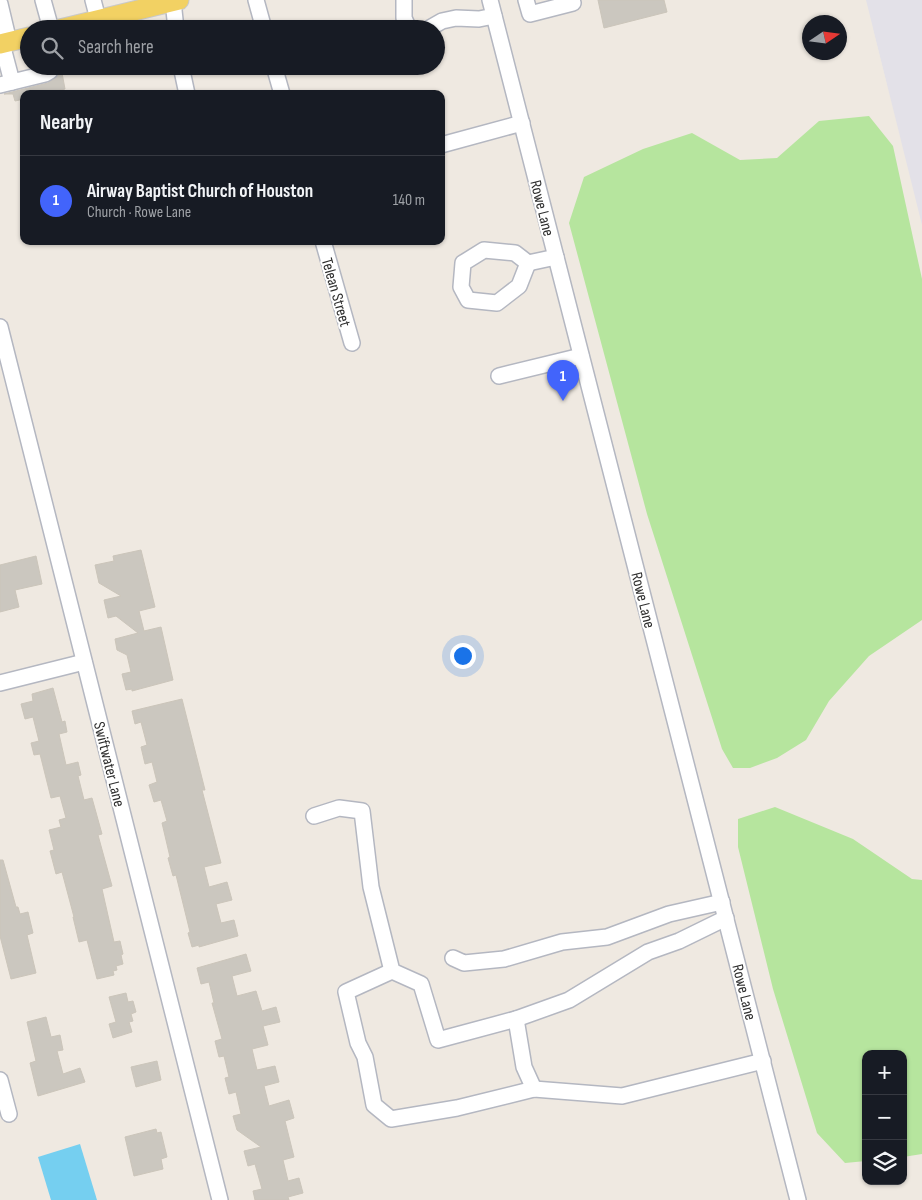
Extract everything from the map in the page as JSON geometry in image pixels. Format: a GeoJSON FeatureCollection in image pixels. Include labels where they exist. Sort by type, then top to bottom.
{"type":"FeatureCollection","features":[{"type":"Feature","properties":{"kind":"main road"},"geometry":{"type":"LineString","coordinates":[[94,20],[175,0]]}},
{"type":"Feature","properties":{"kind":"main road"},"geometry":{"type":"LineString","coordinates":[[3,43],[20,39]]}},
{"type":"Feature","properties":{"kind":"street"},"geometry":{"type":"LineString","coordinates":[[43,0],[49,20]]}},
{"type":"Feature","properties":{"kind":"street"},"geometry":{"type":"LineString","coordinates":[[93,0],[98,19]]}},
{"type":"Feature","properties":{"kind":"street"},"geometry":{"type":"LineString","coordinates":[[175,0],[176,20]]}},
{"type":"Feature","properties":{"kind":"street"},"geometry":{"type":"LineString","coordinates":[[256,0],[262,20]]}},
{"type":"Feature","properties":{"kind":"street"},"geometry":{"type":"LineString","coordinates":[[404,0],[405,20]]}},
{"type":"Feature","properties":{"kind":"street","name":"Rowe Lane"},"geometry":{"type":"LineString","coordinates":[[490,0],[798,1200]]}},
{"type":"Feature","properties":{"kind":"street"},"geometry":{"type":"LineString","coordinates":[[526,0],[530,14],[573,3],[572,0]]}},
{"type":"Feature","properties":{"kind":"street"},"geometry":{"type":"LineString","coordinates":[[0,4],[6,84],[41,75]]}},
{"type":"Feature","properties":{"kind":"street"},"geometry":{"type":"LineString","coordinates":[[445,20],[456,18],[479,19],[494,16]]}},
{"type":"Feature","properties":{"kind":"street"},"geometry":{"type":"LineString","coordinates":[[183,75],[186,90]]}},
{"type":"Feature","properties":{"kind":"street"},"geometry":{"type":"LineString","coordinates":[[277,75],[281,90]]}},
{"type":"Feature","properties":{"kind":"street"},"geometry":{"type":"LineString","coordinates":[[445,144],[522,123]]}},
{"type":"Feature","properties":{"kind":"street","name":"Telean Street"},"geometry":{"type":"LineString","coordinates":[[324,245],[352,343]]}},
{"type":"Feature","properties":{"kind":"street"},"geometry":{"type":"LineString","coordinates":[[484,250],[515,253],[528,264],[519,286],[497,303],[468,300],[461,287],[463,263],[484,250]]}},
{"type":"Feature","properties":{"kind":"street"},"geometry":{"type":"LineString","coordinates":[[528,264],[556,258]]}},
{"type":"Feature","properties":{"kind":"street","name":"Swiftwater Lane"},"geometry":{"type":"LineString","coordinates":[[0,327],[220,1200]]}},
{"type":"Feature","properties":{"kind":"street"},"geometry":{"type":"LineString","coordinates":[[499,376],[581,356]]}},
{"type":"Feature","properties":{"kind":"street"},"geometry":{"type":"LineString","coordinates":[[0,683],[84,662]]}},
{"type":"Feature","properties":{"kind":"street"},"geometry":{"type":"LineString","coordinates":[[314,816],[339,808],[362,811],[371,887],[392,971]]}},
{"type":"Feature","properties":{"kind":"street"},"geometry":{"type":"LineString","coordinates":[[453,958],[464,963],[504,959],[562,942],[607,937],[669,914],[722,902]]}},
{"type":"Feature","properties":{"kind":"street"},"geometry":{"type":"LineString","coordinates":[[726,918],[679,941],[648,952],[569,1000],[516,1019],[438,1040],[421,984],[392,971],[346,992],[358,1043],[365,1057],[374,1105],[391,1119],[457,1108],[534,1089],[622,1096],[763,1061]]}},
{"type":"Feature","properties":{"kind":"street"},"geometry":{"type":"LineString","coordinates":[[516,1019],[524,1067],[534,1089]]}},
{"type":"Feature","properties":{"kind":"street"},"geometry":{"type":"LineString","coordinates":[[0,1080],[9,1114]]}},
{"type":"Feature","properties":{"kind":"shaded area"},"geometry":{"type":"Polygon","coordinates":[[[866,0],[922,0],[922,225],[866,0]]]}},
{"type":"Feature","properties":{"kind":"green space"},"geometry":{"type":"Polygon","coordinates":[[[869,116],[893,146],[922,279],[922,620],[869,656],[829,701],[806,740],[777,758],[750,768],[733,768],[722,749],[647,514],[569,223],[584,177],[643,149],[692,133],[740,160],[777,158],[819,121],[869,116]]]}},
{"type":"Feature","properties":{"kind":"green space"},"geometry":{"type":"Polygon","coordinates":[[[775,807],[853,839],[912,879],[922,880],[922,1154],[907,1156],[907,1050],[862,1050],[862,1161],[845,1163],[817,1133],[773,989],[738,847],[738,819],[775,807]]]}},
{"type":"Feature","properties":{"kind":"water"},"geometry":{"type":"Polygon","coordinates":[[[80,1144],[97,1200],[51,1200],[38,1157],[80,1144]]]}},
{"type":"Feature","properties":{"kind":"building"},"geometry":{"type":"Polygon","coordinates":[[[598,0],[664,0],[667,12],[604,28],[598,0]]]}},
{"type":"Feature","properties":{"kind":"building"},"geometry":{"type":"Polygon","coordinates":[[[59,75],[62,75],[65,89],[20,90],[48,83],[59,75]]]}},
{"type":"Feature","properties":{"kind":"building"},"geometry":{"type":"Polygon","coordinates":[[[20,90],[20,100],[15,101],[13,94],[4,94],[20,90]]]}},
{"type":"Feature","properties":{"kind":"building"},"geometry":{"type":"Polygon","coordinates":[[[141,550],[155,607],[139,611],[144,631],[161,627],[173,680],[132,691],[132,689],[126,690],[122,674],[131,672],[127,655],[117,650],[115,639],[138,633],[116,616],[108,618],[104,600],[121,596],[99,583],[95,565],[114,561],[113,556],[141,550]]]}},
{"type":"Feature","properties":{"kind":"building"},"geometry":{"type":"Polygon","coordinates":[[[36,556],[42,584],[15,590],[19,607],[0,612],[0,565],[36,556]]]}},
{"type":"Feature","properties":{"kind":"building"},"geometry":{"type":"Polygon","coordinates":[[[53,688],[62,722],[65,721],[67,732],[59,734],[66,765],[78,762],[81,775],[78,776],[84,800],[92,798],[102,834],[98,835],[112,886],[102,889],[114,942],[120,941],[123,954],[121,955],[123,964],[116,966],[117,970],[113,971],[114,975],[97,979],[87,940],[79,942],[62,872],[56,874],[50,851],[54,850],[49,830],[61,827],[59,820],[66,818],[60,796],[51,798],[40,754],[34,755],[31,743],[39,741],[33,717],[25,719],[21,704],[33,701],[32,694],[53,688]]]}},
{"type":"Feature","properties":{"kind":"building"},"geometry":{"type":"Polygon","coordinates":[[[182,699],[205,790],[202,790],[221,863],[204,867],[209,887],[227,882],[232,900],[216,904],[221,923],[234,920],[238,936],[199,947],[199,945],[192,947],[188,933],[190,932],[176,875],[173,876],[168,858],[170,857],[162,823],[167,821],[161,800],[154,802],[149,785],[157,782],[152,762],[145,764],[141,747],[147,745],[141,722],[135,724],[132,711],[182,699]]]}},
{"type":"Feature","properties":{"kind":"building"},"geometry":{"type":"Polygon","coordinates":[[[0,860],[3,860],[16,907],[18,907],[20,914],[28,912],[33,933],[27,935],[36,973],[11,979],[0,936],[0,860]]]}},
{"type":"Feature","properties":{"kind":"building"},"geometry":{"type":"Polygon","coordinates":[[[246,954],[251,971],[232,976],[237,996],[256,991],[262,1011],[276,1007],[280,1022],[263,1026],[268,1045],[252,1049],[257,1070],[275,1066],[279,1082],[264,1086],[269,1106],[289,1100],[294,1118],[285,1121],[294,1157],[283,1160],[288,1181],[299,1178],[303,1193],[288,1197],[289,1200],[255,1200],[253,1191],[262,1189],[255,1164],[248,1166],[244,1151],[261,1147],[237,1130],[233,1116],[241,1114],[236,1092],[229,1094],[225,1078],[229,1077],[224,1056],[219,1057],[215,1041],[222,1039],[212,1003],[214,1003],[209,982],[201,984],[197,968],[246,954]]]}},
{"type":"Feature","properties":{"kind":"building"},"geometry":{"type":"Polygon","coordinates":[[[126,993],[128,1002],[133,1001],[136,1012],[131,1014],[133,1021],[129,1022],[132,1032],[113,1038],[109,1024],[116,1022],[109,997],[126,993]]]}},
{"type":"Feature","properties":{"kind":"building"},"geometry":{"type":"Polygon","coordinates":[[[46,1017],[51,1037],[60,1035],[63,1050],[57,1051],[63,1074],[80,1068],[85,1082],[38,1096],[30,1063],[36,1061],[27,1022],[46,1017]]]}},
{"type":"Feature","properties":{"kind":"building"},"geometry":{"type":"Polygon","coordinates":[[[157,1061],[161,1080],[136,1087],[131,1067],[157,1061]]]}},
{"type":"Feature","properties":{"kind":"building"},"geometry":{"type":"Polygon","coordinates":[[[156,1129],[157,1133],[161,1132],[167,1157],[161,1159],[163,1169],[134,1176],[125,1137],[156,1129]]]}},
{"type":"Feature","properties":{"kind":"place","name":"Airway Baptist Church of Houston"},"geometry":{"type":"Point","coordinates":[563,401]}}]}
